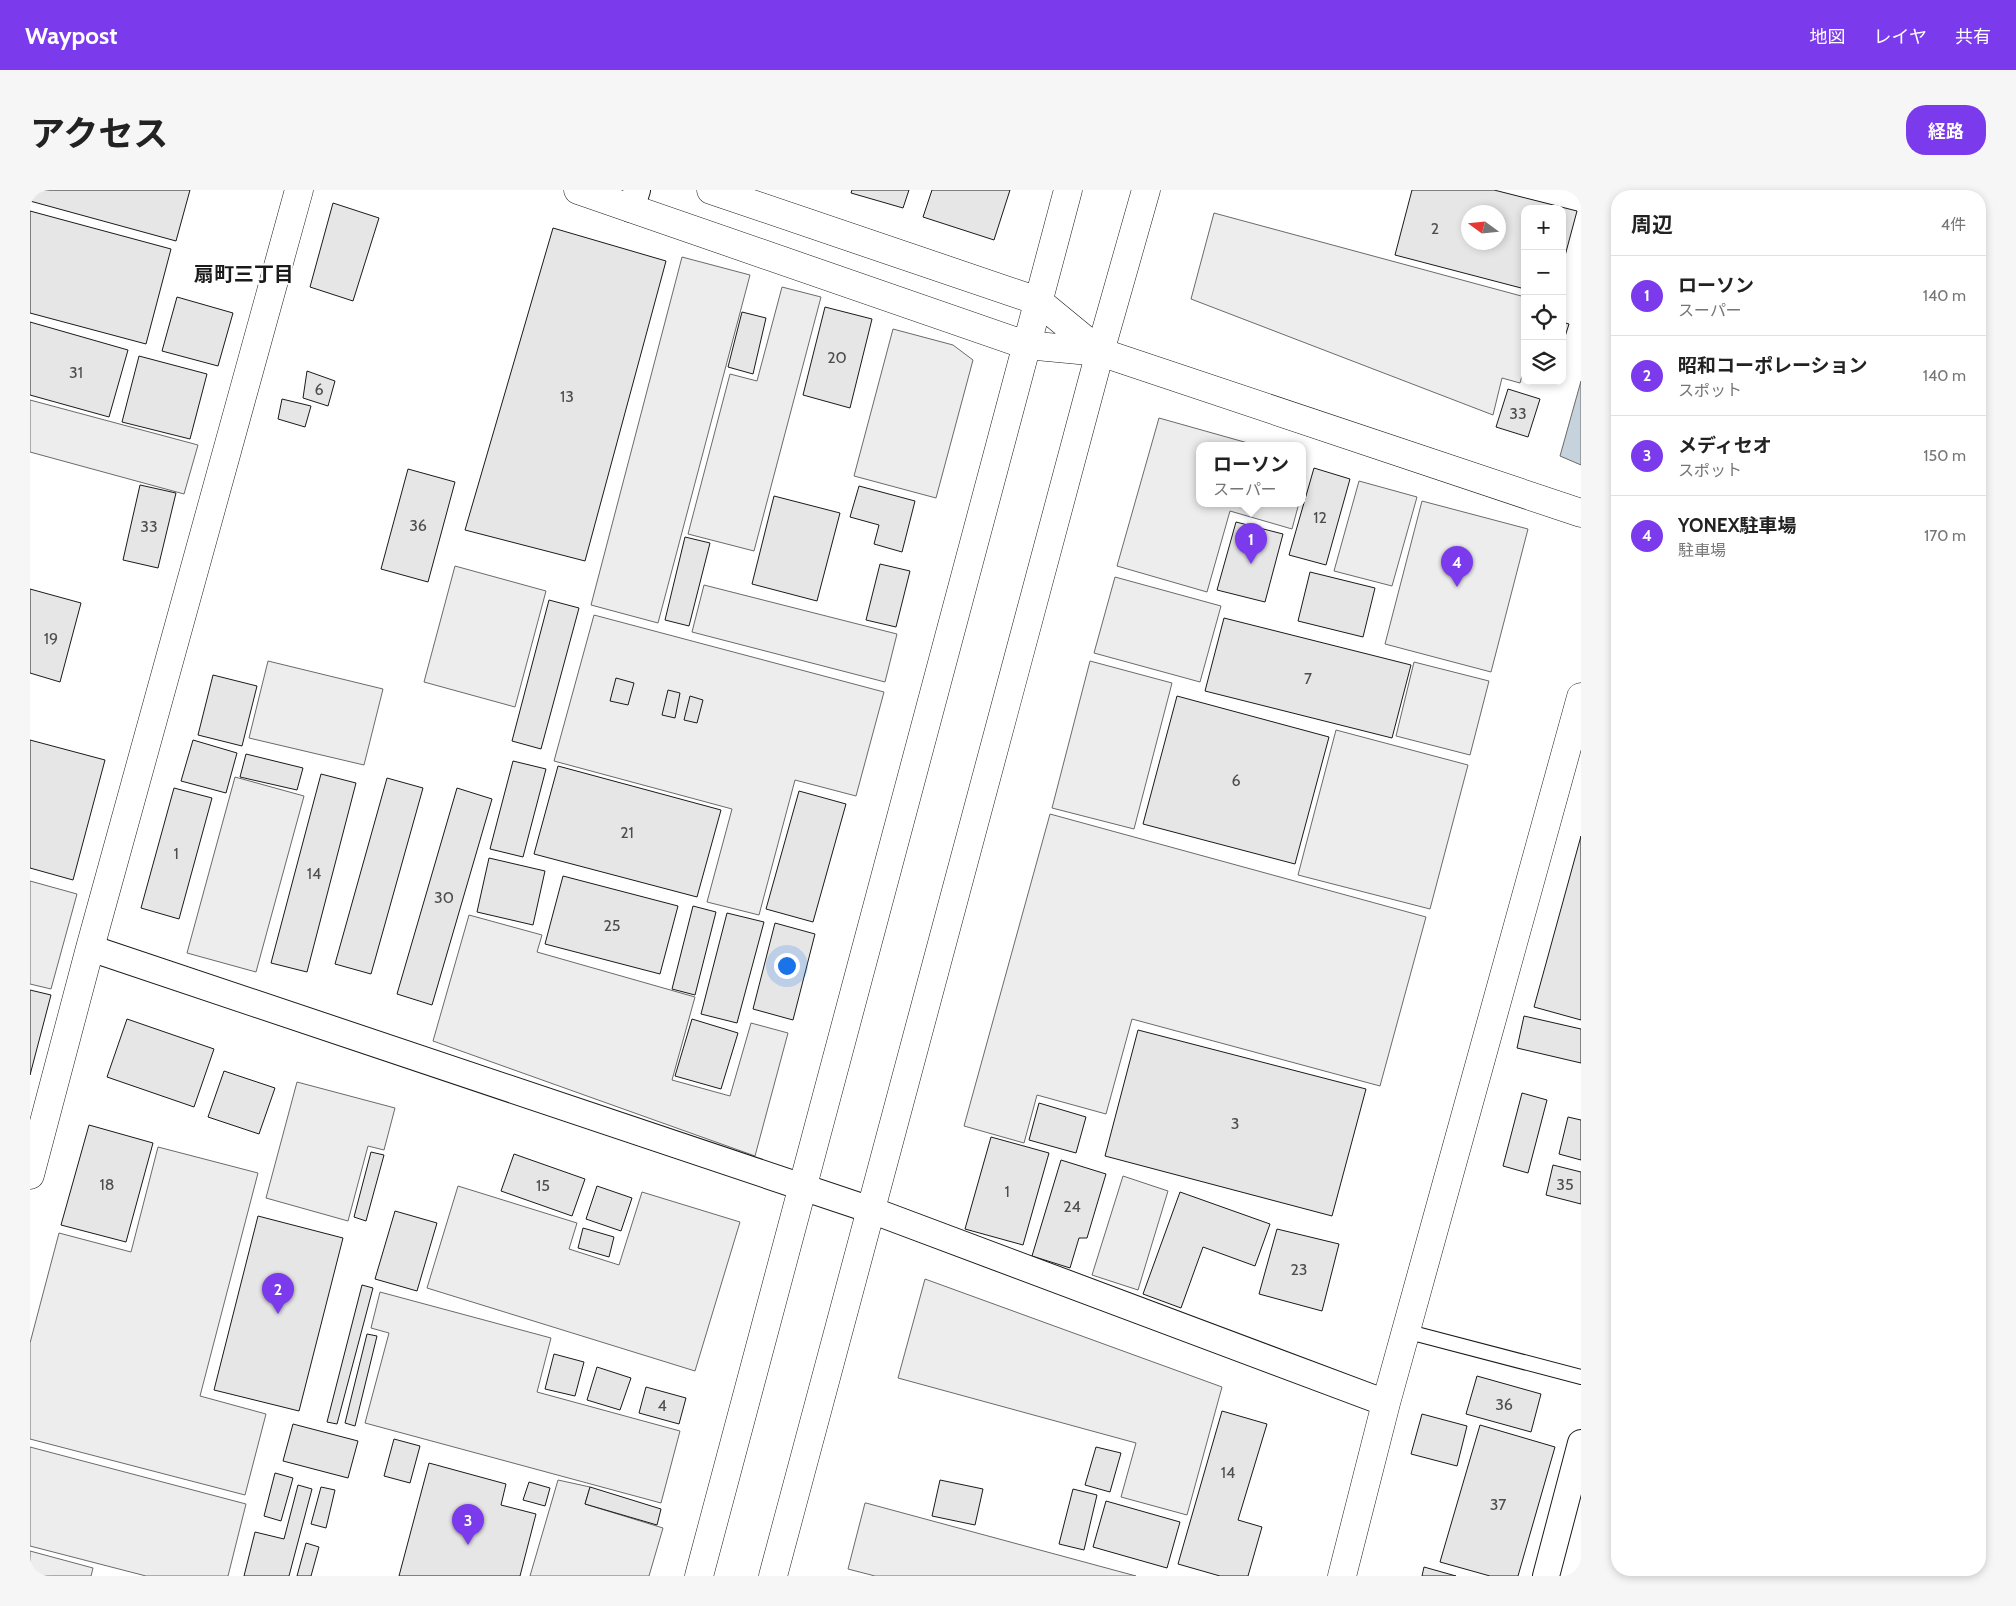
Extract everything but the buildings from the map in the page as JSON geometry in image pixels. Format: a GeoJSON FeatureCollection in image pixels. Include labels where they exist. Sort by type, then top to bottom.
{"type":"FeatureCollection","features":[{"type":"Feature","properties":{"kind":"street"},"geometry":{"type":"LineString","coordinates":[[30,1175],[90,948],[300,190]]}},
{"type":"Feature","properties":{"kind":"street"},"geometry":{"type":"LineString","coordinates":[[578,190],[634,199],[1026,345],[1100,352],[1581,514]]}},
{"type":"Feature","properties":{"kind":"street"},"geometry":{"type":"LineString","coordinates":[[711,190],[1038,301],[1100,352]]}},
{"type":"Feature","properties":{"kind":"street"},"geometry":{"type":"LineString","coordinates":[[700,1576],[1068,190]]}},
{"type":"Feature","properties":{"kind":"street"},"geometry":{"type":"LineString","coordinates":[[773,1576],[1100,352],[1146,190]]}},
{"type":"Feature","properties":{"kind":"street"},"geometry":{"type":"LineString","coordinates":[[1342,1576],[1386,1403],[1581,697]]}},
{"type":"Feature","properties":{"kind":"street"},"geometry":{"type":"LineString","coordinates":[[90,948],[871,1210],[1386,1403]]}},
{"type":"Feature","properties":{"kind":"street"},"geometry":{"type":"LineString","coordinates":[[1546,1576],[1581,1443]]}},
{"type":"Feature","properties":{"kind":"lane"},"geometry":{"type":"LineString","coordinates":[[1406,1331],[1581,1377]]}},
{"type":"Feature","properties":{"kind":"shaded area"},"geometry":{"type":"Polygon","coordinates":[[[1214,213],[1521,296],[1521,379],[1520,383],[1502,378],[1493,415],[1191,299],[1214,213]]]}},
{"type":"Feature","properties":{"kind":"shaded area"},"geometry":{"type":"Polygon","coordinates":[[[682,257],[750,275],[658,623],[591,605],[682,257]]]}},
{"type":"Feature","properties":{"kind":"shaded area"},"geometry":{"type":"Polygon","coordinates":[[[782,287],[821,297],[754,551],[688,534],[730,374],[757,381],[782,287]]]}},
{"type":"Feature","properties":{"kind":"shaded area"},"geometry":{"type":"Polygon","coordinates":[[[893,329],[953,345],[973,360],[936,498],[854,476],[893,329]]]}},
{"type":"Feature","properties":{"kind":"shaded area"},"geometry":{"type":"Polygon","coordinates":[[[1581,381],[1581,465],[1560,456],[1581,381]]]}},
{"type":"Feature","properties":{"kind":"shaded area"},"geometry":{"type":"Polygon","coordinates":[[[30,400],[198,445],[184,494],[30,452],[30,400]]]}},
{"type":"Feature","properties":{"kind":"shaded area"},"geometry":{"type":"Polygon","coordinates":[[[1159,418],[1244,442],[1196,442],[1196,507],[1298,507],[1292,529],[1230,511],[1207,592],[1117,566],[1159,418]]]}},
{"type":"Feature","properties":{"kind":"shaded area"},"geometry":{"type":"Polygon","coordinates":[[[1359,481],[1417,497],[1392,586],[1334,571],[1359,481]]]}},
{"type":"Feature","properties":{"kind":"shaded area"},"geometry":{"type":"Polygon","coordinates":[[[1422,501],[1528,529],[1491,672],[1385,644],[1422,501]]]}},
{"type":"Feature","properties":{"kind":"shaded area"},"geometry":{"type":"Polygon","coordinates":[[[455,566],[546,591],[515,707],[424,682],[455,566]]]}},
{"type":"Feature","properties":{"kind":"shaded area"},"geometry":{"type":"Polygon","coordinates":[[[1115,577],[1221,606],[1200,682],[1094,653],[1115,577]]]}},
{"type":"Feature","properties":{"kind":"shaded area"},"geometry":{"type":"Polygon","coordinates":[[[704,585],[897,634],[885,682],[692,632],[704,585]]]}},
{"type":"Feature","properties":{"kind":"shaded area"},"geometry":{"type":"Polygon","coordinates":[[[594,615],[884,692],[856,796],[795,780],[759,915],[707,902],[732,809],[554,761],[594,615]]]}},
{"type":"Feature","properties":{"kind":"shaded area"},"geometry":{"type":"Polygon","coordinates":[[[268,661],[383,689],[364,765],[249,738],[268,661]]]}},
{"type":"Feature","properties":{"kind":"shaded area"},"geometry":{"type":"Polygon","coordinates":[[[1090,661],[1172,683],[1134,829],[1052,808],[1090,661]]]}},
{"type":"Feature","properties":{"kind":"shaded area"},"geometry":{"type":"Polygon","coordinates":[[[1414,662],[1489,681],[1470,755],[1396,736],[1414,662]]]}},
{"type":"Feature","properties":{"kind":"shaded area"},"geometry":{"type":"Polygon","coordinates":[[[1336,730],[1468,765],[1430,909],[1298,875],[1336,730]]]}},
{"type":"Feature","properties":{"kind":"shaded area"},"geometry":{"type":"Polygon","coordinates":[[[235,777],[304,796],[256,972],[187,953],[235,777]]]}},
{"type":"Feature","properties":{"kind":"shaded area"},"geometry":{"type":"Polygon","coordinates":[[[1050,814],[1426,917],[1380,1086],[1132,1019],[1106,1114],[1037,1095],[1024,1143],[964,1126],[1050,814]]]}},
{"type":"Feature","properties":{"kind":"shaded area"},"geometry":{"type":"Polygon","coordinates":[[[30,881],[77,894],[51,989],[30,984],[30,881]]]}},
{"type":"Feature","properties":{"kind":"shaded area"},"geometry":{"type":"Polygon","coordinates":[[[469,915],[542,935],[537,952],[695,997],[672,1080],[730,1096],[751,1023],[788,1033],[755,1156],[433,1041],[469,915]]]}},
{"type":"Feature","properties":{"kind":"shaded area"},"geometry":{"type":"Polygon","coordinates":[[[297,1082],[395,1108],[384,1150],[368,1146],[348,1221],[266,1198],[297,1082]]]}},
{"type":"Feature","properties":{"kind":"shaded area"},"geometry":{"type":"Polygon","coordinates":[[[158,1147],[258,1173],[200,1396],[266,1414],[245,1495],[30,1439],[30,1343],[59,1233],[131,1252],[158,1147]]]}},
{"type":"Feature","properties":{"kind":"shaded area"},"geometry":{"type":"Polygon","coordinates":[[[1123,1176],[1168,1191],[1138,1290],[1092,1275],[1123,1176]]]}},
{"type":"Feature","properties":{"kind":"shaded area"},"geometry":{"type":"Polygon","coordinates":[[[458,1186],[577,1223],[569,1249],[619,1265],[642,1192],[740,1222],[695,1371],[427,1288],[458,1186]]]}},
{"type":"Feature","properties":{"kind":"shaded area"},"geometry":{"type":"Polygon","coordinates":[[[925,1279],[1222,1387],[1187,1515],[1121,1497],[1136,1443],[898,1378],[925,1279]]]}},
{"type":"Feature","properties":{"kind":"shaded area"},"geometry":{"type":"Polygon","coordinates":[[[380,1292],[551,1338],[537,1392],[680,1431],[661,1503],[365,1423],[389,1333],[371,1328],[380,1292]]]}},
{"type":"Feature","properties":{"kind":"shaded area"},"geometry":{"type":"Polygon","coordinates":[[[30,1447],[246,1504],[228,1576],[146,1576],[30,1546],[30,1447]]]}},
{"type":"Feature","properties":{"kind":"shaded area"},"geometry":{"type":"Polygon","coordinates":[[[558,1480],[590,1487],[585,1504],[663,1528],[649,1576],[530,1576],[558,1480]]]}},
{"type":"Feature","properties":{"kind":"shaded area"},"geometry":{"type":"Polygon","coordinates":[[[865,1503],[1136,1576],[875,1576],[848,1569],[865,1503]]]}},
{"type":"Feature","properties":{"kind":"shaded area"},"geometry":{"type":"Polygon","coordinates":[[[30,1551],[93,1568],[91,1576],[30,1576],[30,1551]]]}},
{"type":"Feature","properties":{"kind":"place","name":"ローソン"},"geometry":{"type":"Point","coordinates":[1251,564]}},
{"type":"Feature","properties":{"kind":"place","name":"YONEX駐車場"},"geometry":{"type":"Point","coordinates":[1457,587]}},
{"type":"Feature","properties":{"kind":"place","name":"昭和コーポレーション"},"geometry":{"type":"Point","coordinates":[278,1314]}},
{"type":"Feature","properties":{"kind":"place","name":"メディセオ"},"geometry":{"type":"Point","coordinates":[468,1545]}},
{"type":"Feature","properties":{"kind":"district","name":"扇町三丁目"},"geometry":{"type":"Point","coordinates":[244,274]}}]}
